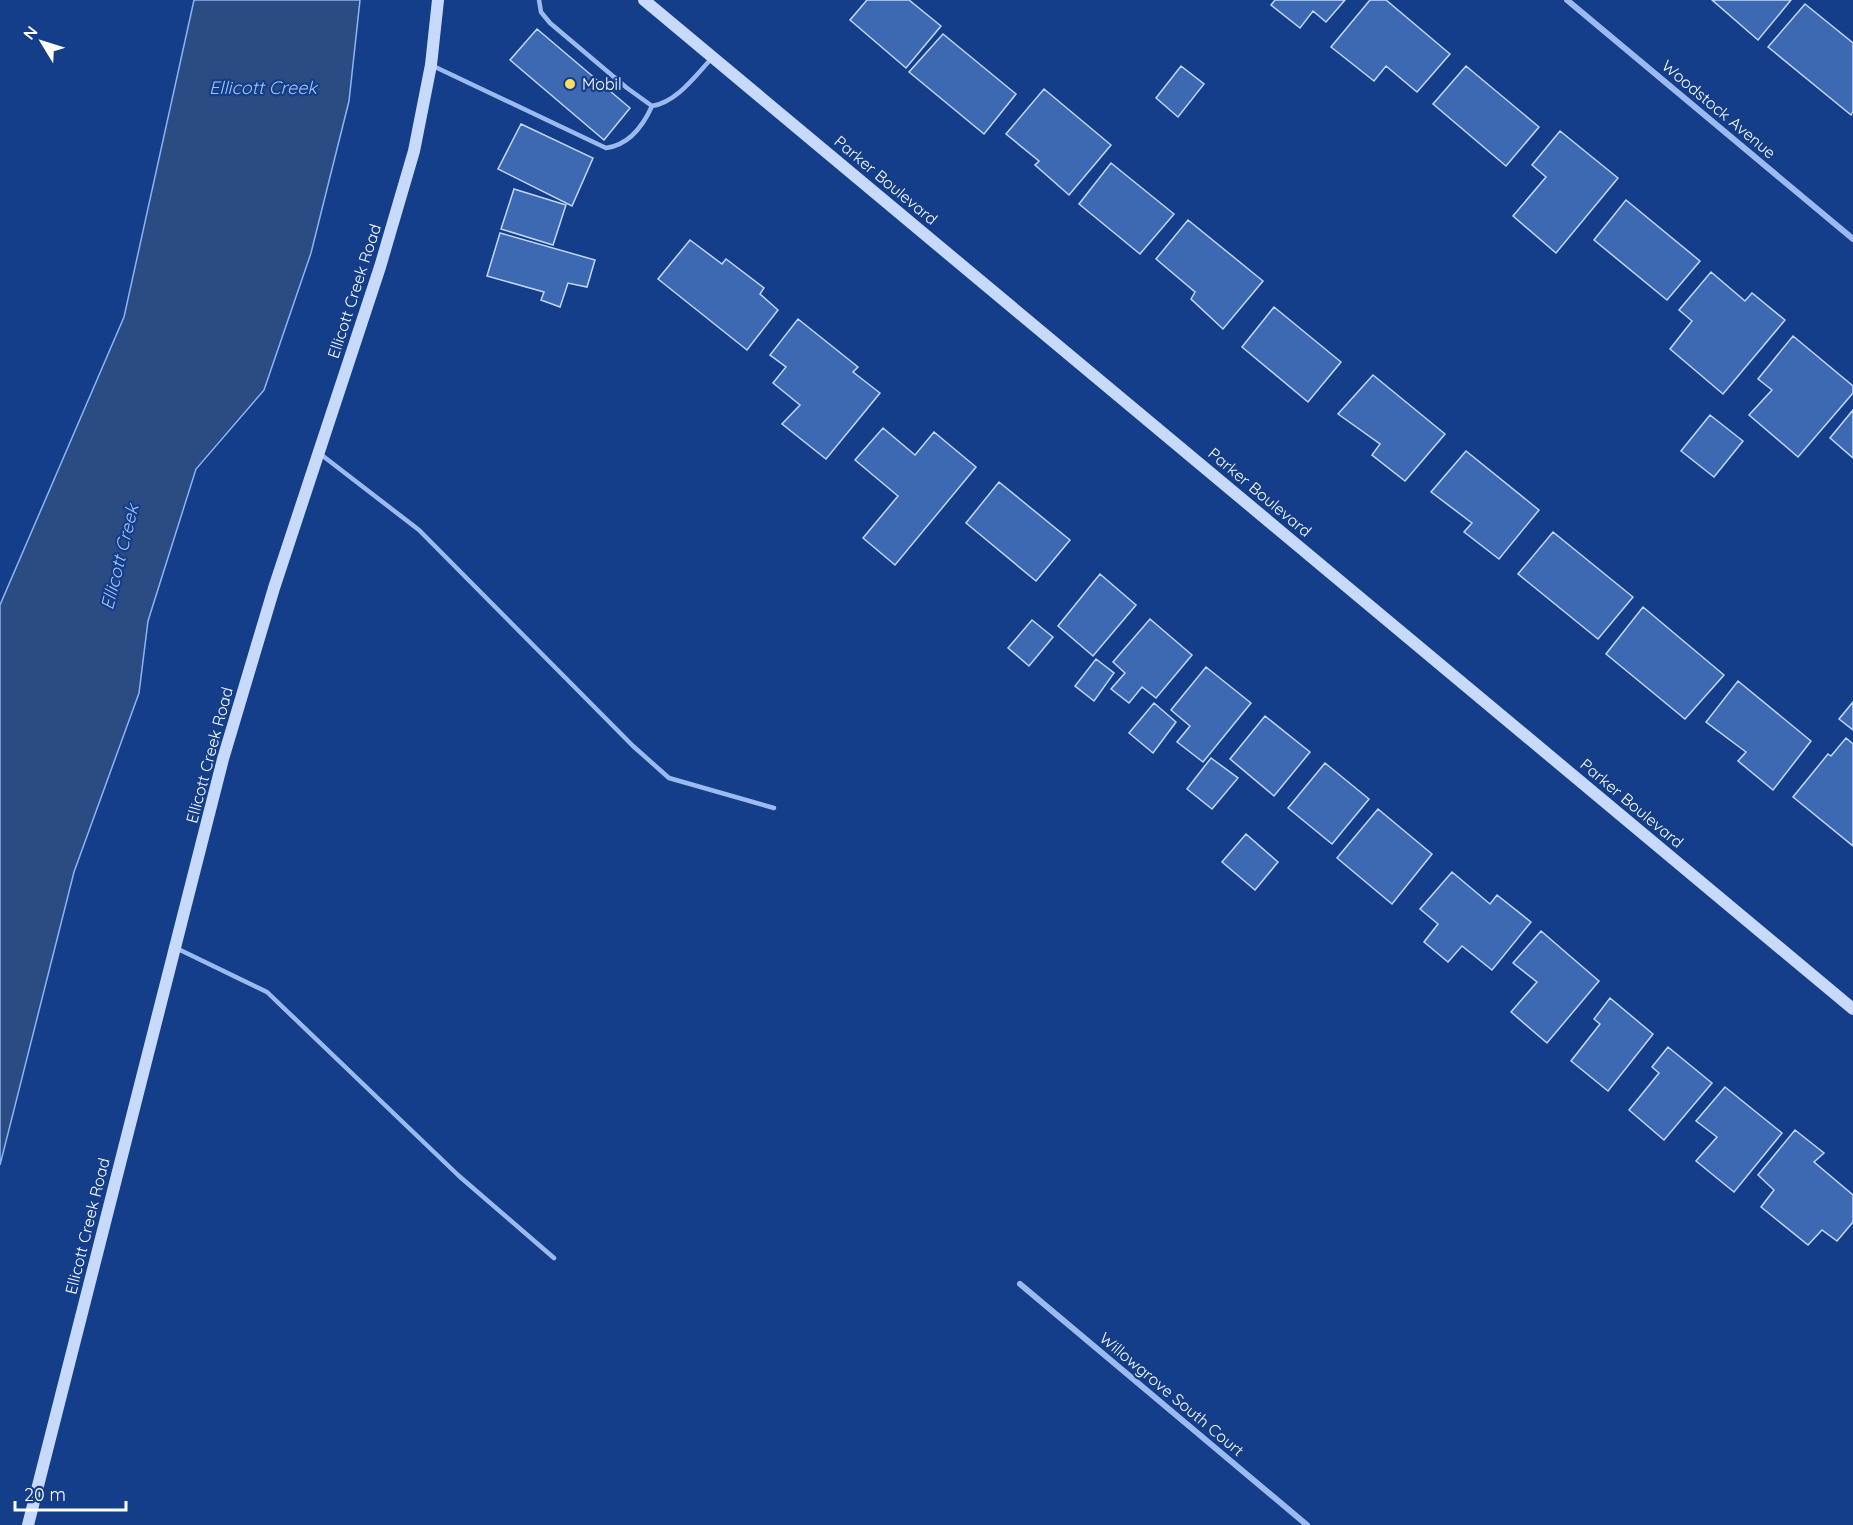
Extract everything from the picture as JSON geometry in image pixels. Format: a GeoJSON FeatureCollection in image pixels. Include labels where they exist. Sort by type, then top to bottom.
{"type":"FeatureCollection","features":[{"type":"Feature","properties":{"kind":"street","name":"Ellicott Creek Road"},"geometry":{"type":"LineString","coordinates":[[28,1525],[227,748],[274,588],[380,267],[411,161],[431,65],[438,0]]}},
{"type":"Feature","properties":{"kind":"street","name":"Parker Boulevard"},"geometry":{"type":"LineString","coordinates":[[644,0],[1853,1009]]}},
{"type":"Feature","properties":{"kind":"street","name":"Woodstock Avenue"},"geometry":{"type":"LineString","coordinates":[[1568,0],[1853,239]]}},
{"type":"Feature","properties":{"kind":"street","name":"Willowgrove South Court"},"geometry":{"type":"LineString","coordinates":[[1020,1284],[1307,1525]]}},
{"type":"Feature","properties":{"kind":"lane"},"geometry":{"type":"LineString","coordinates":[[539,0],[541,12],[550,23],[627,88],[652,106],[663,104],[678,94],[713,57]]}},
{"type":"Feature","properties":{"kind":"lane"},"geometry":{"type":"LineString","coordinates":[[431,65],[606,148],[618,147],[626,141],[645,122],[652,106]]}},
{"type":"Feature","properties":{"kind":"lane"},"geometry":{"type":"LineString","coordinates":[[319,453],[419,530],[633,746],[669,778],[774,808]]}},
{"type":"Feature","properties":{"kind":"lane"},"geometry":{"type":"LineString","coordinates":[[176,948],[267,992],[459,1176],[554,1258]]}},
{"type":"Feature","properties":{"kind":"water","name":"Ellicott Creek"},"geometry":{"type":"Polygon","coordinates":[[[194,0],[360,0],[349,101],[311,253],[264,390],[196,469],[148,621],[139,693],[74,872],[0,1165],[0,605],[124,317],[194,0]]]}},
{"type":"Feature","properties":{"kind":"building"},"geometry":{"type":"Polygon","coordinates":[[[867,0],[909,0],[941,26],[906,68],[850,20],[867,0]]]}},
{"type":"Feature","properties":{"kind":"building"},"geometry":{"type":"Polygon","coordinates":[[[1275,0],[1345,0],[1326,22],[1313,11],[1300,28],[1271,5],[1275,0]]]}},
{"type":"Feature","properties":{"kind":"building"},"geometry":{"type":"Polygon","coordinates":[[[1370,0],[1386,0],[1450,54],[1417,92],[1386,66],[1374,81],[1331,47],[1370,0]]]}},
{"type":"Feature","properties":{"kind":"building"},"geometry":{"type":"Polygon","coordinates":[[[1712,0],[1791,0],[1758,40],[1712,0]]]}},
{"type":"Feature","properties":{"kind":"building"},"geometry":{"type":"Polygon","coordinates":[[[1805,4],[1853,43],[1853,112],[1851,115],[1768,47],[1805,4]]]}},
{"type":"Feature","properties":{"kind":"building","name":"Mobil"},"geometry":{"type":"Polygon","coordinates":[[[537,29],[630,108],[604,140],[510,60],[537,29]]]}},
{"type":"Feature","properties":{"kind":"building"},"geometry":{"type":"Polygon","coordinates":[[[943,34],[1016,94],[984,134],[909,72],[943,34]]]}},
{"type":"Feature","properties":{"kind":"building"},"geometry":{"type":"Polygon","coordinates":[[[1181,66],[1204,84],[1178,117],[1156,98],[1181,66]]]}},
{"type":"Feature","properties":{"kind":"building"},"geometry":{"type":"Polygon","coordinates":[[[1466,66],[1539,127],[1506,166],[1433,104],[1466,66]]]}},
{"type":"Feature","properties":{"kind":"building"},"geometry":{"type":"Polygon","coordinates":[[[1044,89],[1111,145],[1069,195],[1035,165],[1039,161],[1006,134],[1044,89]]]}},
{"type":"Feature","properties":{"kind":"building"},"geometry":{"type":"Polygon","coordinates":[[[521,124],[593,158],[572,206],[498,169],[521,124]]]}},
{"type":"Feature","properties":{"kind":"building"},"geometry":{"type":"Polygon","coordinates":[[[1560,131],[1618,178],[1556,253],[1513,216],[1546,177],[1532,165],[1560,131]]]}},
{"type":"Feature","properties":{"kind":"building"},"geometry":{"type":"Polygon","coordinates":[[[1111,163],[1174,214],[1140,254],[1079,204],[1111,163]]]}},
{"type":"Feature","properties":{"kind":"building"},"geometry":{"type":"Polygon","coordinates":[[[514,189],[566,205],[553,245],[501,229],[514,189]]]}},
{"type":"Feature","properties":{"kind":"building"},"geometry":{"type":"Polygon","coordinates":[[[1626,200],[1700,261],[1667,300],[1594,240],[1626,200]]]}},
{"type":"Feature","properties":{"kind":"building"},"geometry":{"type":"Polygon","coordinates":[[[1188,220],[1263,281],[1223,329],[1191,299],[1195,292],[1156,259],[1188,220]]]}},
{"type":"Feature","properties":{"kind":"building"},"geometry":{"type":"Polygon","coordinates":[[[500,233],[595,260],[587,287],[568,283],[560,307],[541,300],[544,292],[487,276],[500,233]]]}},
{"type":"Feature","properties":{"kind":"building"},"geometry":{"type":"Polygon","coordinates":[[[690,240],[722,264],[726,259],[764,288],[760,294],[778,310],[747,350],[658,279],[690,240]]]}},
{"type":"Feature","properties":{"kind":"building"},"geometry":{"type":"Polygon","coordinates":[[[1711,272],[1745,301],[1752,293],[1785,320],[1723,394],[1670,349],[1692,321],[1679,310],[1711,272]]]}},
{"type":"Feature","properties":{"kind":"building"},"geometry":{"type":"Polygon","coordinates":[[[1274,307],[1341,362],[1308,402],[1242,347],[1274,307]]]}},
{"type":"Feature","properties":{"kind":"building"},"geometry":{"type":"Polygon","coordinates":[[[798,319],[858,367],[853,372],[880,393],[826,459],[782,424],[800,405],[773,383],[786,367],[770,355],[798,319]]]}},
{"type":"Feature","properties":{"kind":"building"},"geometry":{"type":"Polygon","coordinates":[[[1793,336],[1853,386],[1853,393],[1798,457],[1749,415],[1772,390],[1758,379],[1793,336]]]}},
{"type":"Feature","properties":{"kind":"building"},"geometry":{"type":"Polygon","coordinates":[[[1373,375],[1445,434],[1405,481],[1372,455],[1380,444],[1338,414],[1373,375]]]}},
{"type":"Feature","properties":{"kind":"building"},"geometry":{"type":"Polygon","coordinates":[[[1853,410],[1853,458],[1830,438],[1853,410]]]}},
{"type":"Feature","properties":{"kind":"building"},"geometry":{"type":"Polygon","coordinates":[[[1710,415],[1743,441],[1714,477],[1681,451],[1710,415]]]}},
{"type":"Feature","properties":{"kind":"building"},"geometry":{"type":"Polygon","coordinates":[[[883,428],[915,455],[934,432],[976,467],[895,565],[863,538],[898,496],[855,460],[883,428]]]}},
{"type":"Feature","properties":{"kind":"building"},"geometry":{"type":"Polygon","coordinates":[[[1466,451],[1539,510],[1499,559],[1464,532],[1472,523],[1431,492],[1466,451]]]}},
{"type":"Feature","properties":{"kind":"building"},"geometry":{"type":"Polygon","coordinates":[[[999,482],[1070,540],[1036,581],[966,523],[999,482]]]}},
{"type":"Feature","properties":{"kind":"building"},"geometry":{"type":"Polygon","coordinates":[[[1553,532],[1633,597],[1598,639],[1518,574],[1553,532]]]}},
{"type":"Feature","properties":{"kind":"building"},"geometry":{"type":"Polygon","coordinates":[[[1100,574],[1136,605],[1093,656],[1058,626],[1100,574]]]}},
{"type":"Feature","properties":{"kind":"building"},"geometry":{"type":"Polygon","coordinates":[[[1643,607],[1724,675],[1685,719],[1606,654],[1643,607]]]}},
{"type":"Feature","properties":{"kind":"building"},"geometry":{"type":"Polygon","coordinates":[[[1150,619],[1192,655],[1156,698],[1142,687],[1129,703],[1111,689],[1125,673],[1113,662],[1150,619]]]}},
{"type":"Feature","properties":{"kind":"building"},"geometry":{"type":"Polygon","coordinates":[[[1032,620],[1053,637],[1029,666],[1008,648],[1032,620]]]}},
{"type":"Feature","properties":{"kind":"building"},"geometry":{"type":"Polygon","coordinates":[[[1096,659],[1114,673],[1094,701],[1075,686],[1096,659]]]}},
{"type":"Feature","properties":{"kind":"building"},"geometry":{"type":"Polygon","coordinates":[[[1206,667],[1251,703],[1203,762],[1177,742],[1190,726],[1171,710],[1206,667]]]}},
{"type":"Feature","properties":{"kind":"building"},"geometry":{"type":"Polygon","coordinates":[[[1738,681],[1811,741],[1773,790],[1738,761],[1746,752],[1706,722],[1738,681]]]}},
{"type":"Feature","properties":{"kind":"building"},"geometry":{"type":"Polygon","coordinates":[[[1853,702],[1853,730],[1839,719],[1853,702]]]}},
{"type":"Feature","properties":{"kind":"building"},"geometry":{"type":"Polygon","coordinates":[[[1154,703],[1176,722],[1153,753],[1129,733],[1154,703]]]}},
{"type":"Feature","properties":{"kind":"building"},"geometry":{"type":"Polygon","coordinates":[[[1265,716],[1310,752],[1274,796],[1230,759],[1265,716]]]}},
{"type":"Feature","properties":{"kind":"building"},"geometry":{"type":"Polygon","coordinates":[[[1846,738],[1853,744],[1853,846],[1793,797],[1828,754],[1831,756],[1846,738]]]}},
{"type":"Feature","properties":{"kind":"building"},"geometry":{"type":"Polygon","coordinates":[[[1211,758],[1238,778],[1212,809],[1187,789],[1211,758]]]}},
{"type":"Feature","properties":{"kind":"building"},"geometry":{"type":"Polygon","coordinates":[[[1325,763],[1369,799],[1332,844],[1288,808],[1325,763]]]}},
{"type":"Feature","properties":{"kind":"building"},"geometry":{"type":"Polygon","coordinates":[[[1378,809],[1432,854],[1392,904],[1337,858],[1378,809]]]}},
{"type":"Feature","properties":{"kind":"building"},"geometry":{"type":"Polygon","coordinates":[[[1246,834],[1278,862],[1255,890],[1222,862],[1246,834]]]}},
{"type":"Feature","properties":{"kind":"building"},"geometry":{"type":"Polygon","coordinates":[[[1452,872],[1490,904],[1497,895],[1531,922],[1492,970],[1462,946],[1448,962],[1424,942],[1438,924],[1420,909],[1452,872]]]}},
{"type":"Feature","properties":{"kind":"building"},"geometry":{"type":"Polygon","coordinates":[[[1541,931],[1599,981],[1547,1043],[1511,1012],[1537,982],[1513,963],[1541,931]]]}},
{"type":"Feature","properties":{"kind":"building"},"geometry":{"type":"Polygon","coordinates":[[[1610,998],[1653,1034],[1608,1091],[1571,1061],[1600,1024],[1594,1019],[1610,998]]]}},
{"type":"Feature","properties":{"kind":"building"},"geometry":{"type":"Polygon","coordinates":[[[1668,1047],[1712,1083],[1664,1140],[1629,1110],[1659,1073],[1652,1067],[1668,1047]]]}},
{"type":"Feature","properties":{"kind":"building"},"geometry":{"type":"Polygon","coordinates":[[[1725,1087],[1782,1133],[1734,1192],[1696,1161],[1717,1137],[1696,1121],[1725,1087]]]}},
{"type":"Feature","properties":{"kind":"building"},"geometry":{"type":"Polygon","coordinates":[[[1795,1130],[1824,1153],[1814,1162],[1853,1195],[1853,1222],[1837,1241],[1822,1230],[1808,1245],[1761,1207],[1774,1190],[1758,1175],[1795,1130]]]}},
{"type":"Feature","properties":{"kind":"place","name":"Mobil"},"geometry":{"type":"Point","coordinates":[570,84]}}]}
